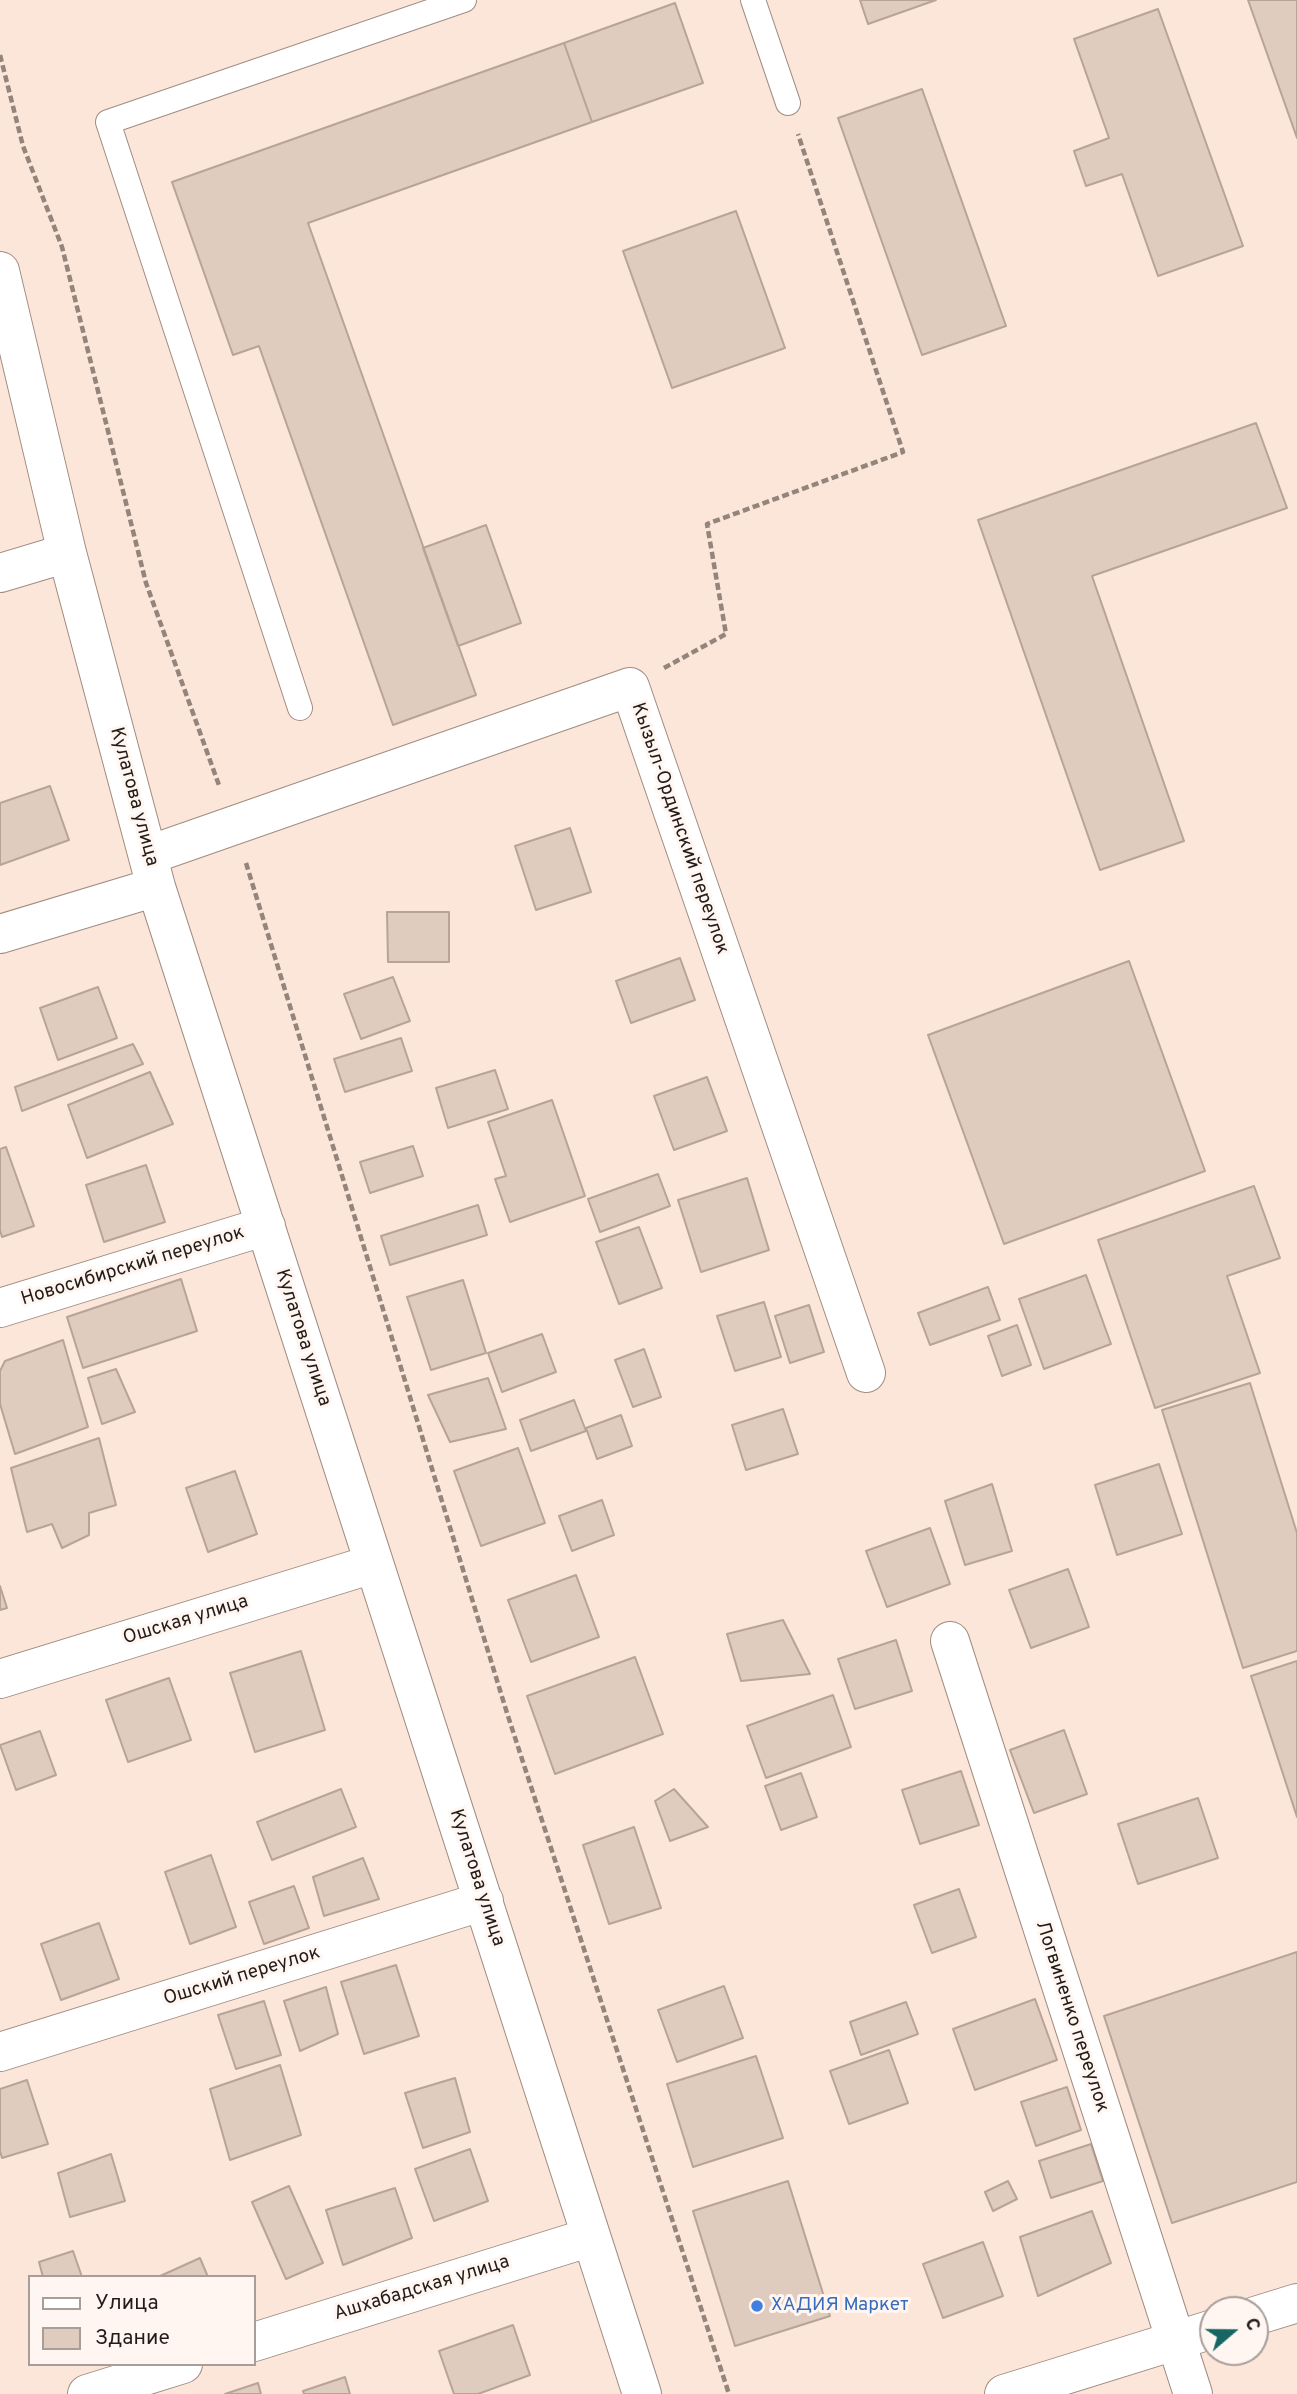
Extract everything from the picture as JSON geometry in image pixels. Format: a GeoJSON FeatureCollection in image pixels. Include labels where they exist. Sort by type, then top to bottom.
{"type":"FeatureCollection","features":[{"type":"Feature","properties":{"kind":"street","name":"Кулатова улица"},"geometry":{"type":"LineString","coordinates":[[0,271],[67,553],[152,871],[642,2394]]}},
{"type":"Feature","properties":{"kind":"street"},"geometry":{"type":"LineString","coordinates":[[0,573],[67,553]]}},
{"type":"Feature","properties":{"kind":"street","name":"Кызыл-Ординский переулок"},"geometry":{"type":"LineString","coordinates":[[0,934],[152,871],[234,825],[630,687],[866,1373]]}},
{"type":"Feature","properties":{"kind":"street","name":"Новосибирский переулок"},"geometry":{"type":"LineString","coordinates":[[0,1308],[266,1226]]}},
{"type":"Feature","properties":{"kind":"street","name":"Ошская улица"},"geometry":{"type":"LineString","coordinates":[[0,1679],[373,1563]]}},
{"type":"Feature","properties":{"kind":"street","name":"Логвиненко переулок"},"geometry":{"type":"LineString","coordinates":[[950,1641],[1193,2394]]}},
{"type":"Feature","properties":{"kind":"street","name":"Ошский переулок"},"geometry":{"type":"LineString","coordinates":[[0,2052],[484,1901]]}},
{"type":"Feature","properties":{"kind":"street","name":"Ашхабадская улица"},"geometry":{"type":"LineString","coordinates":[[256,2341],[590,2237]]}},
{"type":"Feature","properties":{"kind":"street"},"geometry":{"type":"LineString","coordinates":[[1269,2312],[1297,2303]]}},
{"type":"Feature","properties":{"kind":"street"},"geometry":{"type":"LineString","coordinates":[[1004,2394],[1199,2333]]}},
{"type":"Feature","properties":{"kind":"street"},"geometry":{"type":"LineString","coordinates":[[88,2394],[177,2366]]}},
{"type":"Feature","properties":{"kind":"lane"},"geometry":{"type":"LineString","coordinates":[[300,708],[107,122],[464,0]]}},
{"type":"Feature","properties":{"kind":"lane"},"geometry":{"type":"LineString","coordinates":[[753,0],[788,103]]}},
{"type":"Feature","properties":{"kind":"path"},"geometry":{"type":"LineString","coordinates":[[0,55],[23,146],[62,247],[146,583],[234,825],[507,1713],[729,2394]]}},
{"type":"Feature","properties":{"kind":"path"},"geometry":{"type":"LineString","coordinates":[[630,687],[726,634],[707,524],[903,452],[788,103]]}},
{"type":"Feature","properties":{"kind":"building"},"geometry":{"type":"Polygon","coordinates":[[[860,0],[936,0],[868,24],[860,0]]]}},
{"type":"Feature","properties":{"kind":"building"},"geometry":{"type":"Polygon","coordinates":[[[1248,0],[1297,0],[1297,138],[1248,0]]]}},
{"type":"Feature","properties":{"kind":"building"},"geometry":{"type":"Polygon","coordinates":[[[675,3],[703,83],[592,122],[564,43],[675,3]]]}},
{"type":"Feature","properties":{"kind":"building"},"geometry":{"type":"Polygon","coordinates":[[[1158,9],[1243,246],[1158,276],[1122,174],[1086,186],[1074,151],[1109,138],[1074,39],[1158,9]]]}},
{"type":"Feature","properties":{"kind":"building"},"geometry":{"type":"Polygon","coordinates":[[[564,43],[592,122],[308,223],[476,695],[393,725],[259,346],[233,355],[172,182],[564,43]]]}},
{"type":"Feature","properties":{"kind":"building"},"geometry":{"type":"Polygon","coordinates":[[[922,89],[1006,326],[922,355],[838,118],[922,89]]]}},
{"type":"Feature","properties":{"kind":"building"},"geometry":{"type":"Polygon","coordinates":[[[736,211],[785,348],[672,388],[623,251],[736,211]]]}},
{"type":"Feature","properties":{"kind":"building"},"geometry":{"type":"Polygon","coordinates":[[[1256,423],[1287,508],[1092,576],[1184,841],[1100,870],[978,520],[1256,423]]]}},
{"type":"Feature","properties":{"kind":"building"},"geometry":{"type":"Polygon","coordinates":[[[486,525],[521,623],[458,646],[423,548],[486,525]]]}},
{"type":"Feature","properties":{"kind":"building"},"geometry":{"type":"Polygon","coordinates":[[[50,786],[69,840],[0,865],[0,803],[50,786]]]}},
{"type":"Feature","properties":{"kind":"building"},"geometry":{"type":"Polygon","coordinates":[[[570,828],[591,892],[536,910],[515,846],[570,828]]]}},
{"type":"Feature","properties":{"kind":"building"},"geometry":{"type":"Polygon","coordinates":[[[387,912],[449,912],[449,962],[388,962],[387,912]]]}},
{"type":"Feature","properties":{"kind":"building"},"geometry":{"type":"Polygon","coordinates":[[[680,958],[695,1000],[631,1023],[616,981],[680,958]]]}},
{"type":"Feature","properties":{"kind":"building"},"geometry":{"type":"Polygon","coordinates":[[[1129,961],[1205,1171],[1004,1244],[928,1035],[1129,961]]]}},
{"type":"Feature","properties":{"kind":"building"},"geometry":{"type":"Polygon","coordinates":[[[393,977],[410,1021],[361,1039],[344,994],[393,977]]]}},
{"type":"Feature","properties":{"kind":"building"},"geometry":{"type":"Polygon","coordinates":[[[98,987],[117,1038],[58,1060],[40,1008],[98,987]]]}},
{"type":"Feature","properties":{"kind":"building"},"geometry":{"type":"Polygon","coordinates":[[[401,1038],[412,1071],[345,1092],[334,1059],[401,1038]]]}},
{"type":"Feature","properties":{"kind":"building"},"geometry":{"type":"Polygon","coordinates":[[[133,1044],[143,1064],[22,1111],[15,1087],[133,1044]]]}},
{"type":"Feature","properties":{"kind":"building"},"geometry":{"type":"Polygon","coordinates":[[[495,1070],[508,1109],[448,1128],[436,1088],[495,1070]]]}},
{"type":"Feature","properties":{"kind":"building"},"geometry":{"type":"Polygon","coordinates":[[[150,1072],[173,1124],[87,1158],[68,1105],[150,1072]]]}},
{"type":"Feature","properties":{"kind":"building"},"geometry":{"type":"Polygon","coordinates":[[[707,1077],[727,1131],[674,1150],[654,1096],[707,1077]]]}},
{"type":"Feature","properties":{"kind":"building"},"geometry":{"type":"Polygon","coordinates":[[[552,1100],[585,1196],[510,1222],[495,1179],[506,1176],[488,1122],[552,1100]]]}},
{"type":"Feature","properties":{"kind":"building"},"geometry":{"type":"Polygon","coordinates":[[[413,1146],[423,1176],[370,1193],[360,1162],[413,1146]]]}},
{"type":"Feature","properties":{"kind":"building"},"geometry":{"type":"Polygon","coordinates":[[[6,1147],[34,1226],[2,1237],[0,1149],[6,1147]]]}},
{"type":"Feature","properties":{"kind":"building"},"geometry":{"type":"Polygon","coordinates":[[[146,1165],[165,1222],[104,1242],[86,1185],[146,1165]]]}},
{"type":"Feature","properties":{"kind":"building"},"geometry":{"type":"Polygon","coordinates":[[[658,1174],[670,1206],[600,1232],[588,1199],[658,1174]]]}},
{"type":"Feature","properties":{"kind":"building"},"geometry":{"type":"Polygon","coordinates":[[[747,1178],[769,1250],[701,1272],[678,1200],[747,1178]]]}},
{"type":"Feature","properties":{"kind":"building"},"geometry":{"type":"Polygon","coordinates":[[[1254,1186],[1280,1258],[1227,1276],[1260,1373],[1155,1408],[1098,1240],[1254,1186]]]}},
{"type":"Feature","properties":{"kind":"building"},"geometry":{"type":"Polygon","coordinates":[[[478,1205],[487,1235],[390,1265],[381,1236],[478,1205]]]}},
{"type":"Feature","properties":{"kind":"building"},"geometry":{"type":"Polygon","coordinates":[[[639,1227],[662,1288],[619,1304],[596,1242],[639,1227]]]}},
{"type":"Feature","properties":{"kind":"building"},"geometry":{"type":"Polygon","coordinates":[[[1086,1275],[1111,1344],[1044,1369],[1019,1299],[1086,1275]]]}},
{"type":"Feature","properties":{"kind":"building"},"geometry":{"type":"Polygon","coordinates":[[[181,1279],[197,1331],[83,1368],[67,1317],[181,1279]]]}},
{"type":"Feature","properties":{"kind":"building"},"geometry":{"type":"Polygon","coordinates":[[[463,1280],[486,1353],[431,1370],[407,1297],[463,1280]]]}},
{"type":"Feature","properties":{"kind":"building"},"geometry":{"type":"Polygon","coordinates":[[[988,1287],[1000,1320],[930,1345],[918,1313],[988,1287]]]}},
{"type":"Feature","properties":{"kind":"building"},"geometry":{"type":"Polygon","coordinates":[[[764,1302],[781,1357],[735,1371],[717,1316],[764,1302]]]}},
{"type":"Feature","properties":{"kind":"building"},"geometry":{"type":"Polygon","coordinates":[[[809,1305],[824,1352],[790,1363],[775,1316],[809,1305]]]}},
{"type":"Feature","properties":{"kind":"building"},"geometry":{"type":"Polygon","coordinates":[[[1017,1325],[1031,1365],[1002,1376],[988,1336],[1017,1325]]]}},
{"type":"Feature","properties":{"kind":"building"},"geometry":{"type":"Polygon","coordinates":[[[542,1334],[556,1372],[502,1392],[488,1353],[542,1334]]]}},
{"type":"Feature","properties":{"kind":"building"},"geometry":{"type":"Polygon","coordinates":[[[63,1340],[88,1427],[15,1454],[0,1404],[0,1371],[5,1361],[63,1340]]]}},
{"type":"Feature","properties":{"kind":"building"},"geometry":{"type":"Polygon","coordinates":[[[644,1349],[661,1397],[633,1407],[615,1360],[644,1349]]]}},
{"type":"Feature","properties":{"kind":"building"},"geometry":{"type":"Polygon","coordinates":[[[116,1369],[135,1412],[102,1424],[88,1378],[116,1369]]]}},
{"type":"Feature","properties":{"kind":"building"},"geometry":{"type":"Polygon","coordinates":[[[488,1378],[506,1429],[450,1442],[428,1395],[488,1378]]]}},
{"type":"Feature","properties":{"kind":"building"},"geometry":{"type":"Polygon","coordinates":[[[1250,1383],[1297,1533],[1297,1651],[1243,1668],[1162,1410],[1250,1383]]]}},
{"type":"Feature","properties":{"kind":"building"},"geometry":{"type":"Polygon","coordinates":[[[574,1400],[586,1431],[531,1451],[520,1420],[574,1400]]]}},
{"type":"Feature","properties":{"kind":"building"},"geometry":{"type":"Polygon","coordinates":[[[783,1409],[798,1454],[746,1470],[732,1425],[783,1409]]]}},
{"type":"Feature","properties":{"kind":"building"},"geometry":{"type":"Polygon","coordinates":[[[621,1415],[632,1446],[597,1459],[586,1428],[621,1415]]]}},
{"type":"Feature","properties":{"kind":"building"},"geometry":{"type":"Polygon","coordinates":[[[99,1438],[116,1505],[89,1513],[89,1535],[62,1548],[52,1524],[27,1532],[11,1468],[99,1438]]]}},
{"type":"Feature","properties":{"kind":"building"},"geometry":{"type":"Polygon","coordinates":[[[518,1448],[545,1523],[481,1546],[454,1471],[518,1448]]]}},
{"type":"Feature","properties":{"kind":"building"},"geometry":{"type":"Polygon","coordinates":[[[1159,1464],[1182,1534],[1117,1555],[1095,1485],[1159,1464]]]}},
{"type":"Feature","properties":{"kind":"building"},"geometry":{"type":"Polygon","coordinates":[[[235,1471],[257,1534],[208,1552],[186,1488],[235,1471]]]}},
{"type":"Feature","properties":{"kind":"building"},"geometry":{"type":"Polygon","coordinates":[[[992,1484],[1012,1551],[965,1565],[945,1501],[992,1484]]]}},
{"type":"Feature","properties":{"kind":"building"},"geometry":{"type":"Polygon","coordinates":[[[602,1500],[614,1535],[572,1551],[559,1516],[602,1500]]]}},
{"type":"Feature","properties":{"kind":"building"},"geometry":{"type":"Polygon","coordinates":[[[930,1528],[950,1584],[887,1607],[866,1551],[930,1528]]]}},
{"type":"Feature","properties":{"kind":"building"},"geometry":{"type":"Polygon","coordinates":[[[1068,1569],[1089,1627],[1031,1648],[1009,1590],[1068,1569]]]}},
{"type":"Feature","properties":{"kind":"building"},"geometry":{"type":"Polygon","coordinates":[[[576,1575],[599,1637],[531,1662],[508,1600],[576,1575]]]}},
{"type":"Feature","properties":{"kind":"building"},"geometry":{"type":"Polygon","coordinates":[[[0,1586],[7,1608],[0,1610],[0,1586]]]}},
{"type":"Feature","properties":{"kind":"building"},"geometry":{"type":"Polygon","coordinates":[[[783,1620],[810,1674],[741,1681],[727,1634],[783,1620]]]}},
{"type":"Feature","properties":{"kind":"building"},"geometry":{"type":"Polygon","coordinates":[[[896,1640],[912,1691],[855,1709],[838,1659],[896,1640]]]}},
{"type":"Feature","properties":{"kind":"building"},"geometry":{"type":"Polygon","coordinates":[[[301,1651],[325,1730],[255,1752],[230,1673],[301,1651]]]}},
{"type":"Feature","properties":{"kind":"building"},"geometry":{"type":"Polygon","coordinates":[[[635,1657],[663,1734],[555,1774],[527,1696],[635,1657]]]}},
{"type":"Feature","properties":{"kind":"building"},"geometry":{"type":"Polygon","coordinates":[[[1297,1661],[1297,1817],[1251,1676],[1297,1661]]]}},
{"type":"Feature","properties":{"kind":"building"},"geometry":{"type":"Polygon","coordinates":[[[169,1678],[191,1740],[128,1762],[106,1700],[169,1678]]]}},
{"type":"Feature","properties":{"kind":"building"},"geometry":{"type":"Polygon","coordinates":[[[833,1695],[851,1747],[766,1778],[747,1726],[833,1695]]]}},
{"type":"Feature","properties":{"kind":"building"},"geometry":{"type":"Polygon","coordinates":[[[1064,1730],[1087,1794],[1034,1813],[1010,1750],[1064,1730]]]}},
{"type":"Feature","properties":{"kind":"building"},"geometry":{"type":"Polygon","coordinates":[[[40,1731],[56,1775],[16,1790],[0,1745],[40,1731]]]}},
{"type":"Feature","properties":{"kind":"building"},"geometry":{"type":"Polygon","coordinates":[[[961,1771],[979,1825],[920,1844],[902,1790],[961,1771]]]}},
{"type":"Feature","properties":{"kind":"building"},"geometry":{"type":"Polygon","coordinates":[[[801,1773],[817,1817],[781,1830],[765,1786],[801,1773]]]}},
{"type":"Feature","properties":{"kind":"building"},"geometry":{"type":"Polygon","coordinates":[[[341,1789],[356,1827],[272,1860],[257,1822],[341,1789]]]}},
{"type":"Feature","properties":{"kind":"building"},"geometry":{"type":"Polygon","coordinates":[[[674,1789],[708,1827],[670,1841],[655,1801],[674,1789]]]}},
{"type":"Feature","properties":{"kind":"building"},"geometry":{"type":"Polygon","coordinates":[[[1198,1798],[1218,1858],[1138,1884],[1118,1824],[1198,1798]]]}},
{"type":"Feature","properties":{"kind":"building"},"geometry":{"type":"Polygon","coordinates":[[[634,1827],[661,1908],[609,1924],[583,1845],[634,1827]]]}},
{"type":"Feature","properties":{"kind":"building"},"geometry":{"type":"Polygon","coordinates":[[[211,1855],[236,1927],[190,1944],[165,1872],[211,1855]]]}},
{"type":"Feature","properties":{"kind":"building"},"geometry":{"type":"Polygon","coordinates":[[[363,1858],[379,1899],[324,1916],[313,1877],[363,1858]]]}},
{"type":"Feature","properties":{"kind":"building"},"geometry":{"type":"Polygon","coordinates":[[[294,1886],[309,1928],[264,1944],[249,1902],[294,1886]]]}},
{"type":"Feature","properties":{"kind":"building"},"geometry":{"type":"Polygon","coordinates":[[[959,1889],[976,1937],[932,1953],[914,1905],[959,1889]]]}},
{"type":"Feature","properties":{"kind":"building"},"geometry":{"type":"Polygon","coordinates":[[[99,1923],[119,1979],[61,2000],[41,1944],[99,1923]]]}},
{"type":"Feature","properties":{"kind":"building"},"geometry":{"type":"Polygon","coordinates":[[[1297,1952],[1297,2182],[1172,2223],[1104,2016],[1297,1952]]]}},
{"type":"Feature","properties":{"kind":"building"},"geometry":{"type":"Polygon","coordinates":[[[396,1965],[419,2036],[364,2054],[341,1982],[396,1965]]]}},
{"type":"Feature","properties":{"kind":"building"},"geometry":{"type":"Polygon","coordinates":[[[724,1986],[743,2038],[677,2062],[658,2010],[724,1986]]]}},
{"type":"Feature","properties":{"kind":"building"},"geometry":{"type":"Polygon","coordinates":[[[326,1987],[338,2034],[300,2051],[284,2001],[326,1987]]]}},
{"type":"Feature","properties":{"kind":"building"},"geometry":{"type":"Polygon","coordinates":[[[1035,1999],[1057,2060],[975,2090],[953,2029],[1035,1999]]]}},
{"type":"Feature","properties":{"kind":"building"},"geometry":{"type":"Polygon","coordinates":[[[264,2001],[281,2055],[236,2069],[218,2015],[264,2001]]]}},
{"type":"Feature","properties":{"kind":"building"},"geometry":{"type":"Polygon","coordinates":[[[906,2002],[918,2034],[861,2055],[850,2022],[906,2002]]]}},
{"type":"Feature","properties":{"kind":"building"},"geometry":{"type":"Polygon","coordinates":[[[889,2050],[908,2103],[849,2124],[830,2071],[889,2050]]]}},
{"type":"Feature","properties":{"kind":"building"},"geometry":{"type":"Polygon","coordinates":[[[756,2056],[783,2138],[693,2167],[667,2084],[756,2056]]]}},
{"type":"Feature","properties":{"kind":"building"},"geometry":{"type":"Polygon","coordinates":[[[280,2065],[301,2135],[230,2160],[210,2089],[280,2065]]]}},
{"type":"Feature","properties":{"kind":"building"},"geometry":{"type":"Polygon","coordinates":[[[455,2078],[470,2132],[423,2148],[405,2093],[455,2078]]]}},
{"type":"Feature","properties":{"kind":"building"},"geometry":{"type":"Polygon","coordinates":[[[27,2080],[48,2144],[2,2158],[0,2089],[27,2080]]]}},
{"type":"Feature","properties":{"kind":"building"},"geometry":{"type":"Polygon","coordinates":[[[1067,2087],[1081,2130],[1036,2146],[1021,2102],[1067,2087]]]}},
{"type":"Feature","properties":{"kind":"building"},"geometry":{"type":"Polygon","coordinates":[[[1091,2144],[1103,2181],[1051,2198],[1039,2161],[1091,2144]]]}},
{"type":"Feature","properties":{"kind":"building"},"geometry":{"type":"Polygon","coordinates":[[[470,2149],[488,2201],[434,2221],[415,2169],[470,2149]]]}},
{"type":"Feature","properties":{"kind":"building"},"geometry":{"type":"Polygon","coordinates":[[[111,2154],[125,2201],[70,2217],[58,2173],[111,2154]]]}},
{"type":"Feature","properties":{"kind":"building"},"geometry":{"type":"Polygon","coordinates":[[[788,2181],[830,2316],[735,2346],[693,2211],[788,2181]]]}},
{"type":"Feature","properties":{"kind":"building"},"geometry":{"type":"Polygon","coordinates":[[[1008,2181],[1017,2199],[993,2211],[985,2192],[1008,2181]]]}},
{"type":"Feature","properties":{"kind":"building"},"geometry":{"type":"Polygon","coordinates":[[[289,2186],[323,2263],[286,2279],[252,2202],[289,2186]]]}},
{"type":"Feature","properties":{"kind":"building"},"geometry":{"type":"Polygon","coordinates":[[[395,2188],[412,2238],[343,2265],[326,2210],[395,2188]]]}},
{"type":"Feature","properties":{"kind":"building"},"geometry":{"type":"Polygon","coordinates":[[[1092,2211],[1111,2263],[1038,2296],[1020,2237],[1092,2211]]]}},
{"type":"Feature","properties":{"kind":"building"},"geometry":{"type":"Polygon","coordinates":[[[983,2242],[1003,2296],[943,2318],[923,2264],[983,2242]]]}},
{"type":"Feature","properties":{"kind":"building"},"geometry":{"type":"Polygon","coordinates":[[[73,2251],[81,2275],[42,2275],[39,2262],[73,2251]]]}},
{"type":"Feature","properties":{"kind":"building"},"geometry":{"type":"Polygon","coordinates":[[[200,2258],[207,2275],[162,2275],[200,2258]]]}},
{"type":"Feature","properties":{"kind":"building"},"geometry":{"type":"Polygon","coordinates":[[[513,2325],[530,2375],[478,2394],[454,2394],[439,2351],[513,2325]]]}},
{"type":"Feature","properties":{"kind":"building"},"geometry":{"type":"Polygon","coordinates":[[[345,2377],[350,2394],[304,2394],[303,2391],[345,2377]]]}},
{"type":"Feature","properties":{"kind":"building"},"geometry":{"type":"Polygon","coordinates":[[[258,2383],[261,2394],[225,2394],[258,2383]]]}},
{"type":"Feature","properties":{"kind":"place","name":"ХАДИЯ Маркет"},"geometry":{"type":"Point","coordinates":[757,2306]}}]}
